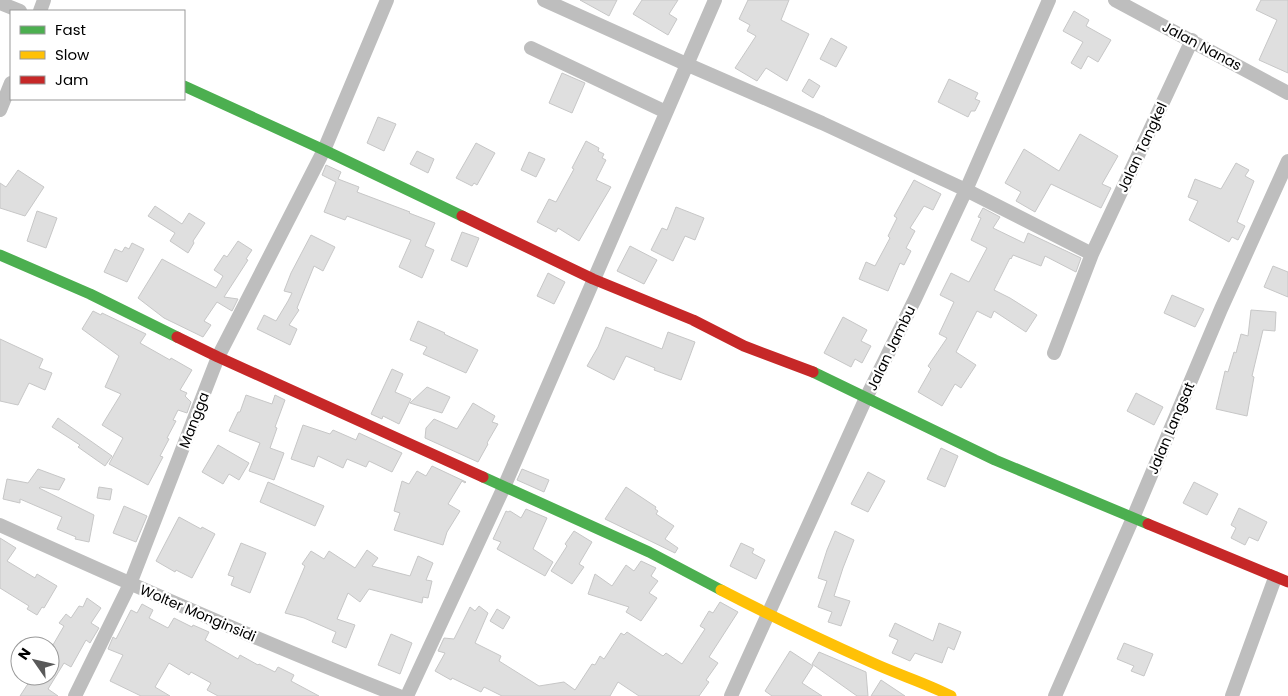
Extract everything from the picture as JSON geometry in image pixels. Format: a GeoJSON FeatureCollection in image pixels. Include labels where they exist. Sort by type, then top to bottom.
{"type":"FeatureCollection","features":[{"type":"Feature","properties":{"kind":"street","name":"Mangga"},"geometry":{"type":"LineString","coordinates":[[75,696],[130,584],[218,357],[324,150],[387,0]]}},
{"type":"Feature","properties":{"kind":"street"},"geometry":{"type":"LineString","coordinates":[[544,0],[822,123],[966,190],[1092,254]]}},
{"type":"Feature","properties":{"kind":"street"},"geometry":{"type":"LineString","coordinates":[[407,696],[504,487],[593,279],[635,188],[686,64],[716,0]]}},
{"type":"Feature","properties":{"kind":"street","name":"Jalan Jambu"},"geometry":{"type":"LineString","coordinates":[[732,696],[767,614],[866,398],[915,300],[966,190],[1048,0]]}},
{"type":"Feature","properties":{"kind":"street","name":"Jalan Nanas"},"geometry":{"type":"LineString","coordinates":[[1115,0],[1288,93]]}},
{"type":"Feature","properties":{"kind":"street"},"geometry":{"type":"LineString","coordinates":[[0,2],[18,10]]}},
{"type":"Feature","properties":{"kind":"street","name":"Jalan Tangkel"},"geometry":{"type":"LineString","coordinates":[[1054,353],[1092,254],[1192,40]]}},
{"type":"Feature","properties":{"kind":"street"},"geometry":{"type":"LineString","coordinates":[[531,48],[666,112]]}},
{"type":"Feature","properties":{"kind":"street"},"geometry":{"type":"LineString","coordinates":[[0,110],[10,85]]}},
{"type":"Feature","properties":{"kind":"street"},"geometry":{"type":"LineString","coordinates":[[185,86],[324,150],[593,279],[693,320],[744,346],[827,378],[995,460],[1281,580],[1232,696]]}},
{"type":"Feature","properties":{"kind":"street","name":"Jalan Langsat"},"geometry":{"type":"LineString","coordinates":[[1055,696],[1133,518],[1221,309],[1288,161]]}},
{"type":"Feature","properties":{"kind":"street"},"geometry":{"type":"LineString","coordinates":[[0,255],[90,294],[218,357],[649,552],[767,614],[875,664],[951,696]]}},
{"type":"Feature","properties":{"kind":"street","name":"Wolter Monginsidi"},"geometry":{"type":"LineString","coordinates":[[0,525],[130,584],[335,671],[399,696]]}},
{"type":"Feature","properties":{"kind":"building"},"geometry":{"type":"Polygon","coordinates":[[[580,0],[617,0],[609,16],[580,0]]]}},
{"type":"Feature","properties":{"kind":"building"},"geometry":{"type":"Polygon","coordinates":[[[642,0],[678,0],[669,14],[677,19],[668,35],[633,14],[642,0]]]}},
{"type":"Feature","properties":{"kind":"building"},"geometry":{"type":"Polygon","coordinates":[[[748,0],[789,0],[781,20],[809,34],[787,81],[766,68],[757,81],[735,68],[756,36],[747,31],[750,25],[739,19],[748,0]]]}},
{"type":"Feature","properties":{"kind":"building"},"geometry":{"type":"Polygon","coordinates":[[[1261,0],[1288,0],[1288,73],[1259,60],[1277,20],[1256,10],[1261,0]]]}},
{"type":"Feature","properties":{"kind":"building"},"geometry":{"type":"Polygon","coordinates":[[[1074,11],[1089,20],[1086,26],[1111,40],[1098,62],[1088,56],[1081,69],[1071,63],[1083,42],[1063,31],[1074,11]]]}},
{"type":"Feature","properties":{"kind":"building"},"geometry":{"type":"Polygon","coordinates":[[[831,38],[847,47],[836,67],[820,59],[831,38]]]}},
{"type":"Feature","properties":{"kind":"building"},"geometry":{"type":"Polygon","coordinates":[[[562,73],[585,83],[572,113],[549,103],[562,73]]]}},
{"type":"Feature","properties":{"kind":"building"},"geometry":{"type":"Polygon","coordinates":[[[809,79],[820,86],[813,98],[802,91],[809,79]]]}},
{"type":"Feature","properties":{"kind":"building"},"geometry":{"type":"Polygon","coordinates":[[[949,79],[978,93],[975,99],[980,101],[975,111],[971,111],[968,117],[938,102],[949,79]]]}},
{"type":"Feature","properties":{"kind":"building"},"geometry":{"type":"Polygon","coordinates":[[[378,117],[396,124],[384,151],[367,143],[378,117]]]}},
{"type":"Feature","properties":{"kind":"building"},"geometry":{"type":"Polygon","coordinates":[[[1080,134],[1118,156],[1102,184],[1111,188],[1101,208],[1051,184],[1035,212],[1016,201],[1021,192],[1005,183],[1024,149],[1059,171],[1080,134]]]}},
{"type":"Feature","properties":{"kind":"building"},"geometry":{"type":"Polygon","coordinates":[[[586,141],[599,148],[598,151],[604,154],[602,158],[606,160],[596,180],[611,187],[579,241],[558,228],[556,232],[537,222],[549,199],[556,202],[574,169],[572,168],[586,141]]]}},
{"type":"Feature","properties":{"kind":"building"},"geometry":{"type":"Polygon","coordinates":[[[476,143],[495,153],[477,185],[474,183],[472,186],[456,178],[476,143]]]}},
{"type":"Feature","properties":{"kind":"building"},"geometry":{"type":"Polygon","coordinates":[[[417,151],[434,159],[428,173],[410,164],[417,151]]]}},
{"type":"Feature","properties":{"kind":"building"},"geometry":{"type":"Polygon","coordinates":[[[529,152],[545,159],[536,177],[521,170],[529,152]]]}},
{"type":"Feature","properties":{"kind":"building"},"geometry":{"type":"Polygon","coordinates":[[[1236,163],[1249,170],[1245,176],[1254,181],[1237,222],[1245,226],[1238,240],[1232,237],[1229,242],[1189,220],[1198,201],[1188,197],[1195,179],[1221,189],[1236,163]]]}},
{"type":"Feature","properties":{"kind":"building"},"geometry":{"type":"Polygon","coordinates":[[[326,165],[341,172],[338,179],[359,187],[357,192],[435,223],[425,246],[434,250],[422,278],[399,267],[411,240],[347,216],[345,220],[324,212],[336,182],[322,175],[326,165]]]}},
{"type":"Feature","properties":{"kind":"building"},"geometry":{"type":"Polygon","coordinates":[[[18,170],[44,187],[25,216],[0,208],[0,183],[6,187],[18,170]]]}},
{"type":"Feature","properties":{"kind":"building"},"geometry":{"type":"Polygon","coordinates":[[[914,180],[941,194],[933,210],[924,206],[910,228],[915,231],[906,248],[911,251],[904,265],[900,263],[888,291],[859,279],[866,262],[875,266],[890,238],[888,236],[897,218],[894,216],[914,180]]]}},
{"type":"Feature","properties":{"kind":"building"},"geometry":{"type":"Polygon","coordinates":[[[155,206],[182,224],[189,213],[205,223],[193,241],[194,243],[188,253],[170,241],[175,233],[148,216],[155,206]]]}},
{"type":"Feature","properties":{"kind":"building"},"geometry":{"type":"Polygon","coordinates":[[[676,207],[704,218],[695,240],[685,236],[673,261],[651,250],[662,228],[667,230],[676,207]]]}},
{"type":"Feature","properties":{"kind":"building"},"geometry":{"type":"Polygon","coordinates":[[[983,208],[1000,217],[993,228],[1024,243],[1028,233],[1081,258],[1076,272],[1045,256],[1041,266],[1013,255],[1010,258],[994,290],[1037,315],[1026,332],[994,311],[991,318],[977,311],[956,352],[976,365],[961,388],[955,384],[942,406],[918,392],[931,369],[928,366],[947,338],[939,334],[954,302],[940,295],[951,273],[969,282],[987,248],[971,240],[981,218],[978,217],[983,208]]]}},
{"type":"Feature","properties":{"kind":"building"},"geometry":{"type":"Polygon","coordinates":[[[37,211],[57,218],[46,248],[27,241],[37,211]]]}},
{"type":"Feature","properties":{"kind":"building"},"geometry":{"type":"Polygon","coordinates":[[[462,232],[479,238],[467,267],[451,260],[462,232]]]}},
{"type":"Feature","properties":{"kind":"building"},"geometry":{"type":"Polygon","coordinates":[[[311,235],[335,247],[323,271],[314,266],[297,308],[299,310],[289,325],[297,329],[290,345],[257,329],[264,315],[276,321],[288,301],[292,293],[284,291],[291,273],[311,235]]]}},
{"type":"Feature","properties":{"kind":"building"},"geometry":{"type":"Polygon","coordinates":[[[238,241],[252,250],[246,259],[248,260],[224,297],[238,299],[232,311],[217,302],[204,321],[211,325],[203,337],[164,318],[138,298],[162,259],[216,288],[223,276],[214,270],[224,255],[227,257],[238,241]]]}},
{"type":"Feature","properties":{"kind":"building"},"geometry":{"type":"Polygon","coordinates":[[[132,243],[144,249],[127,282],[104,272],[115,249],[122,252],[125,247],[129,249],[132,243]]]}},
{"type":"Feature","properties":{"kind":"building"},"geometry":{"type":"Polygon","coordinates":[[[630,246],[657,260],[644,284],[617,271],[630,246]]]}},
{"type":"Feature","properties":{"kind":"building"},"geometry":{"type":"Polygon","coordinates":[[[1273,266],[1288,272],[1288,297],[1264,287],[1273,266]]]}},
{"type":"Feature","properties":{"kind":"building"},"geometry":{"type":"Polygon","coordinates":[[[548,273],[565,282],[554,304],[537,296],[548,273]]]}},
{"type":"Feature","properties":{"kind":"building"},"geometry":{"type":"Polygon","coordinates":[[[1172,295],[1204,309],[1195,327],[1164,313],[1172,295]]]}},
{"type":"Feature","properties":{"kind":"building"},"geometry":{"type":"Polygon","coordinates":[[[1251,310],[1276,312],[1275,331],[1263,330],[1252,376],[1254,377],[1247,416],[1216,409],[1225,371],[1228,372],[1241,334],[1248,336],[1251,310]]]}},
{"type":"Feature","properties":{"kind":"building"},"geometry":{"type":"Polygon","coordinates":[[[93,311],[101,315],[102,313],[146,334],[140,343],[192,370],[180,390],[187,393],[185,396],[191,402],[187,413],[178,410],[173,420],[176,421],[167,438],[169,439],[160,456],[163,457],[148,485],[109,464],[123,438],[102,425],[121,394],[105,387],[119,356],[82,329],[93,311]]]}},
{"type":"Feature","properties":{"kind":"building"},"geometry":{"type":"Polygon","coordinates":[[[843,317],[867,330],[861,341],[871,346],[862,363],[855,359],[851,367],[824,353],[843,317]]]}},
{"type":"Feature","properties":{"kind":"building"},"geometry":{"type":"Polygon","coordinates":[[[418,321],[478,350],[466,373],[423,354],[427,347],[410,340],[418,321]]]}},
{"type":"Feature","properties":{"kind":"building"},"geometry":{"type":"Polygon","coordinates":[[[606,327],[662,349],[668,332],[695,342],[681,380],[654,370],[655,368],[626,356],[614,380],[587,366],[598,347],[606,327]]]}},
{"type":"Feature","properties":{"kind":"building"},"geometry":{"type":"Polygon","coordinates":[[[0,339],[43,359],[39,368],[52,373],[45,390],[29,383],[18,405],[0,401],[0,339]]]}},
{"type":"Feature","properties":{"kind":"building"},"geometry":{"type":"Polygon","coordinates":[[[392,369],[403,374],[395,392],[411,399],[399,424],[383,416],[382,419],[371,414],[392,369]]]}},
{"type":"Feature","properties":{"kind":"building"},"geometry":{"type":"Polygon","coordinates":[[[427,387],[450,397],[442,413],[410,403],[427,387]]]}},
{"type":"Feature","properties":{"kind":"building"},"geometry":{"type":"Polygon","coordinates":[[[1136,393],[1163,407],[1154,425],[1127,411],[1136,393]]]}},
{"type":"Feature","properties":{"kind":"building"},"geometry":{"type":"Polygon","coordinates":[[[246,395],[272,404],[275,395],[285,400],[270,448],[284,453],[274,480],[249,471],[260,443],[229,431],[238,412],[240,412],[246,395]]]}},
{"type":"Feature","properties":{"kind":"building"},"geometry":{"type":"Polygon","coordinates":[[[473,403],[495,416],[492,422],[498,424],[478,462],[425,438],[426,428],[434,419],[457,429],[473,403]]]}},
{"type":"Feature","properties":{"kind":"building"},"geometry":{"type":"Polygon","coordinates":[[[58,418],[112,456],[105,466],[78,447],[80,445],[52,427],[58,418]]]}},
{"type":"Feature","properties":{"kind":"building"},"geometry":{"type":"Polygon","coordinates":[[[303,425],[330,434],[333,430],[356,440],[359,433],[402,453],[392,472],[369,461],[366,467],[347,459],[343,468],[318,456],[314,467],[291,459],[303,425]]]}},
{"type":"Feature","properties":{"kind":"building"},"geometry":{"type":"Polygon","coordinates":[[[218,445],[249,463],[239,480],[229,474],[223,484],[202,472],[218,445]]]}},
{"type":"Feature","properties":{"kind":"building"},"geometry":{"type":"Polygon","coordinates":[[[941,448],[958,456],[945,487],[927,479],[941,448]]]}},
{"type":"Feature","properties":{"kind":"building"},"geometry":{"type":"Polygon","coordinates":[[[432,466],[466,482],[462,481],[448,504],[460,511],[447,532],[443,545],[394,530],[400,513],[394,511],[402,481],[409,484],[417,471],[426,476],[432,466]]]}},
{"type":"Feature","properties":{"kind":"building"},"geometry":{"type":"Polygon","coordinates":[[[38,469],[65,479],[59,490],[39,488],[94,515],[89,542],[75,539],[76,537],[57,529],[62,517],[20,499],[20,503],[3,499],[7,479],[28,483],[38,469]]]}},
{"type":"Feature","properties":{"kind":"building"},"geometry":{"type":"Polygon","coordinates":[[[522,469],[549,480],[544,492],[517,480],[522,469]]]}},
{"type":"Feature","properties":{"kind":"building"},"geometry":{"type":"Polygon","coordinates":[[[868,472],[885,481],[868,512],[851,504],[868,472]]]}},
{"type":"Feature","properties":{"kind":"building"},"geometry":{"type":"Polygon","coordinates":[[[268,482],[324,506],[315,526],[260,502],[268,482]]]}},
{"type":"Feature","properties":{"kind":"building"},"geometry":{"type":"Polygon","coordinates":[[[1194,482],[1218,494],[1207,515],[1183,503],[1194,482]]]}},
{"type":"Feature","properties":{"kind":"building"},"geometry":{"type":"Polygon","coordinates":[[[99,487],[112,489],[110,500],[97,498],[99,487]]]}},
{"type":"Feature","properties":{"kind":"building"},"geometry":{"type":"Polygon","coordinates":[[[626,487],[656,507],[655,509],[658,511],[656,514],[674,526],[665,539],[678,548],[675,553],[605,519],[626,487]]]}},
{"type":"Feature","properties":{"kind":"building"},"geometry":{"type":"Polygon","coordinates":[[[124,506],[147,516],[136,542],[113,533],[124,506]]]}},
{"type":"Feature","properties":{"kind":"building"},"geometry":{"type":"Polygon","coordinates":[[[1239,508],[1267,522],[1258,541],[1249,537],[1245,545],[1231,538],[1236,528],[1231,525],[1239,508]]]}},
{"type":"Feature","properties":{"kind":"building"},"geometry":{"type":"Polygon","coordinates":[[[526,509],[547,518],[533,549],[553,562],[545,576],[497,549],[501,542],[493,539],[506,511],[510,511],[521,518],[526,509]]]}},
{"type":"Feature","properties":{"kind":"building"},"geometry":{"type":"Polygon","coordinates":[[[179,517],[215,534],[192,578],[176,570],[175,572],[156,561],[179,517]]]}},
{"type":"Feature","properties":{"kind":"building"},"geometry":{"type":"Polygon","coordinates":[[[574,531],[592,542],[579,564],[584,567],[572,584],[551,571],[574,531]]]}},
{"type":"Feature","properties":{"kind":"building"},"geometry":{"type":"Polygon","coordinates":[[[835,531],[854,540],[834,596],[850,601],[841,626],[828,622],[832,612],[818,607],[827,581],[818,578],[835,531]]]}},
{"type":"Feature","properties":{"kind":"building"},"geometry":{"type":"Polygon","coordinates":[[[0,538],[16,548],[7,561],[35,578],[37,574],[57,586],[44,608],[42,607],[37,615],[27,609],[29,606],[0,588],[0,538]]]}},
{"type":"Feature","properties":{"kind":"building"},"geometry":{"type":"Polygon","coordinates":[[[241,543],[266,553],[250,593],[231,585],[234,577],[228,575],[241,543]]]}},
{"type":"Feature","properties":{"kind":"building"},"geometry":{"type":"Polygon","coordinates":[[[741,543],[754,549],[752,553],[765,560],[756,579],[730,566],[741,543]]]}},
{"type":"Feature","properties":{"kind":"building"},"geometry":{"type":"Polygon","coordinates":[[[367,550],[378,558],[372,566],[410,576],[418,556],[433,563],[426,580],[432,581],[428,598],[423,597],[422,603],[369,589],[360,602],[348,593],[337,619],[355,625],[346,648],[332,642],[336,632],[304,618],[285,613],[305,566],[302,564],[311,551],[324,559],[329,551],[355,568],[367,550]]]}},
{"type":"Feature","properties":{"kind":"building"},"geometry":{"type":"Polygon","coordinates":[[[641,561],[656,568],[651,576],[658,581],[649,593],[657,598],[641,621],[626,612],[629,607],[588,594],[595,574],[612,586],[626,565],[634,571],[641,561]]]}},
{"type":"Feature","properties":{"kind":"building"},"geometry":{"type":"Polygon","coordinates":[[[87,598],[101,608],[91,623],[99,628],[90,643],[86,640],[71,667],[64,663],[60,670],[60,636],[58,636],[64,626],[59,623],[66,614],[71,618],[79,606],[83,607],[87,598]]]}},
{"type":"Feature","properties":{"kind":"building"},"geometry":{"type":"Polygon","coordinates":[[[720,602],[738,612],[709,657],[718,663],[706,680],[709,682],[699,696],[639,696],[618,682],[610,696],[502,696],[484,687],[481,692],[452,678],[451,680],[435,671],[445,653],[438,651],[444,638],[454,639],[470,607],[475,611],[479,606],[488,613],[475,643],[501,656],[499,661],[539,686],[564,682],[575,690],[592,664],[595,665],[600,656],[604,659],[621,633],[624,635],[627,632],[663,656],[666,653],[682,664],[705,629],[700,626],[709,611],[713,613],[720,602]]]}},
{"type":"Feature","properties":{"kind":"building"},"geometry":{"type":"Polygon","coordinates":[[[142,604],[153,610],[149,618],[168,628],[174,618],[192,627],[193,625],[209,632],[205,640],[238,659],[240,655],[275,672],[278,667],[294,675],[291,681],[319,696],[218,696],[207,690],[211,683],[191,672],[189,675],[169,663],[155,687],[170,696],[141,696],[110,681],[123,655],[108,649],[113,637],[116,639],[131,610],[137,613],[142,604]]]}},
{"type":"Feature","properties":{"kind":"building"},"geometry":{"type":"Polygon","coordinates":[[[497,609],[510,617],[503,629],[490,621],[497,609]]]}},
{"type":"Feature","properties":{"kind":"building"},"geometry":{"type":"Polygon","coordinates":[[[895,623],[933,641],[939,623],[961,632],[954,650],[948,647],[942,663],[915,653],[910,661],[892,653],[898,640],[889,636],[895,623]]]}},
{"type":"Feature","properties":{"kind":"building"},"geometry":{"type":"Polygon","coordinates":[[[391,634],[412,643],[400,674],[378,665],[391,634]]]}},
{"type":"Feature","properties":{"kind":"building"},"geometry":{"type":"Polygon","coordinates":[[[1124,643],[1153,654],[1144,676],[1131,671],[1134,666],[1117,659],[1124,643]]]}},
{"type":"Feature","properties":{"kind":"building"},"geometry":{"type":"Polygon","coordinates":[[[790,651],[813,666],[802,683],[822,696],[772,696],[765,691],[790,651]]]}},
{"type":"Feature","properties":{"kind":"building"},"geometry":{"type":"Polygon","coordinates":[[[819,652],[866,672],[868,696],[857,696],[812,664],[819,652]]]}},
{"type":"Feature","properties":{"kind":"building"},"geometry":{"type":"Polygon","coordinates":[[[881,680],[905,696],[871,696],[881,680]]]}},
{"type":"Feature","properties":{"kind":"building"},"geometry":{"type":"Polygon","coordinates":[[[26,686],[50,686],[48,689],[58,696],[20,696],[26,686]]]}},
{"type":"Feature","properties":{"kind":"traffic: fast"},"geometry":{"type":"LineString","coordinates":[[185,86],[462,216]]}},
{"type":"Feature","properties":{"kind":"traffic: fast"},"geometry":{"type":"LineString","coordinates":[[0,255],[90,294],[177,337]]}},
{"type":"Feature","properties":{"kind":"traffic: fast"},"geometry":{"type":"LineString","coordinates":[[813,372],[995,460],[1148,524]]}},
{"type":"Feature","properties":{"kind":"traffic: fast"},"geometry":{"type":"LineString","coordinates":[[483,477],[649,552],[721,590]]}},
{"type":"Feature","properties":{"kind":"traffic: slow"},"geometry":{"type":"LineString","coordinates":[[721,590],[835,646],[951,696]]}},
{"type":"Feature","properties":{"kind":"traffic: jam"},"geometry":{"type":"LineString","coordinates":[[462,216],[593,279],[693,320],[744,346],[813,372]]}},
{"type":"Feature","properties":{"kind":"traffic: jam"},"geometry":{"type":"LineString","coordinates":[[177,337],[483,477]]}},
{"type":"Feature","properties":{"kind":"traffic: jam"},"geometry":{"type":"LineString","coordinates":[[1148,524],[1288,582]]}}]}
